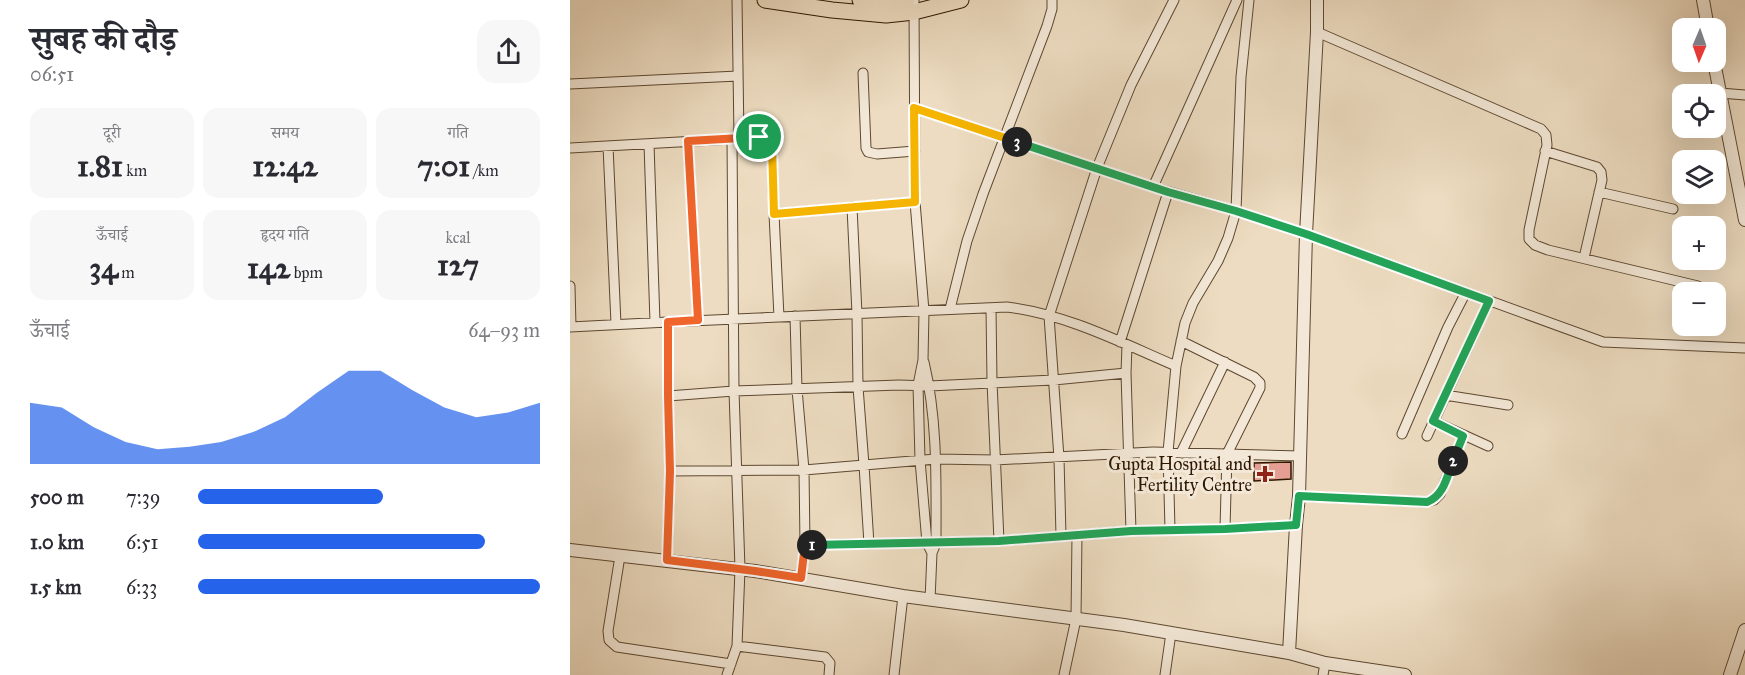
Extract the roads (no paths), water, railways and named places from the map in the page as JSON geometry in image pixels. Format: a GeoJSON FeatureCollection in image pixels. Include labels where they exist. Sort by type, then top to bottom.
{"type":"FeatureCollection","features":[{"type":"Feature","properties":{"kind":"main road"},"geometry":{"type":"LineString","coordinates":[[765,0],[886,15],[912,4]]}},
{"type":"Feature","properties":{"kind":"main road"},"geometry":{"type":"LineString","coordinates":[[862,0],[912,4],[961,0]]}},
{"type":"Feature","properties":{"kind":"street"},"geometry":{"type":"LineString","coordinates":[[728,675],[737,646],[740,569],[734,391],[737,0]]}},
{"type":"Feature","properties":{"kind":"street"},"geometry":{"type":"LineString","coordinates":[[950,309],[970,231],[1047,26],[1052,0]]}},
{"type":"Feature","properties":{"kind":"street"},"geometry":{"type":"LineString","coordinates":[[1153,187],[1237,0]]}},
{"type":"Feature","properties":{"kind":"street"},"geometry":{"type":"LineString","coordinates":[[1170,530],[1168,452],[1176,366],[1181,341],[1193,303],[1218,261],[1236,211],[1241,77],[1249,0]]}},
{"type":"Feature","properties":{"kind":"street"},"geometry":{"type":"LineString","coordinates":[[1289,653],[1299,496],[1306,234],[1317,0]]}},
{"type":"Feature","properties":{"kind":"street"},"geometry":{"type":"LineString","coordinates":[[1703,0],[1706,18]]}},
{"type":"Feature","properties":{"kind":"street"},"geometry":{"type":"LineString","coordinates":[[1061,536],[1059,458],[1049,316],[1097,168],[1131,85],[1171,1]]}},
{"type":"Feature","properties":{"kind":"street"},"geometry":{"type":"LineString","coordinates":[[912,4],[915,202],[924,311],[923,360],[918,386],[921,460],[932,553],[930,600]]}},
{"type":"Feature","properties":{"kind":"street"},"geometry":{"type":"LineString","coordinates":[[1317,32],[1541,129],[1546,135],[1545,152],[1528,230],[1529,239],[1534,245],[1682,282]]}},
{"type":"Feature","properties":{"kind":"street"},"geometry":{"type":"LineString","coordinates":[[863,73],[868,152],[877,154],[915,151]]}},
{"type":"Feature","properties":{"kind":"street"},"geometry":{"type":"LineString","coordinates":[[570,84],[738,76]]}},
{"type":"Feature","properties":{"kind":"street"},"geometry":{"type":"LineString","coordinates":[[1726,93],[1745,95]]}},
{"type":"Feature","properties":{"kind":"street"},"geometry":{"type":"LineString","coordinates":[[914,108],[1168,192],[1306,234],[1603,342],[1745,348]]}},
{"type":"Feature","properties":{"kind":"street"},"geometry":{"type":"LineString","coordinates":[[1726,118],[1742,186],[1745,220]]}},
{"type":"Feature","properties":{"kind":"street"},"geometry":{"type":"LineString","coordinates":[[570,148],[768,137],[772,145],[779,317]]}},
{"type":"Feature","properties":{"kind":"street"},"geometry":{"type":"LineString","coordinates":[[688,141],[698,320]]}},
{"type":"Feature","properties":{"kind":"street"},"geometry":{"type":"LineString","coordinates":[[649,144],[655,322]]}},
{"type":"Feature","properties":{"kind":"street"},"geometry":{"type":"LineString","coordinates":[[608,146],[616,324]]}},
{"type":"Feature","properties":{"kind":"street"},"geometry":{"type":"LineString","coordinates":[[1545,152],[1596,167],[1601,172],[1602,180],[1584,258]]}},
{"type":"Feature","properties":{"kind":"street"},"geometry":{"type":"LineString","coordinates":[[1131,531],[1123,343],[1168,192]]}},
{"type":"Feature","properties":{"kind":"street"},"geometry":{"type":"LineString","coordinates":[[1599,192],[1673,209]]}},
{"type":"Feature","properties":{"kind":"street"},"geometry":{"type":"LineString","coordinates":[[774,214],[915,202]]}},
{"type":"Feature","properties":{"kind":"street"},"geometry":{"type":"LineString","coordinates":[[852,207],[858,387],[869,544]]}},
{"type":"Feature","properties":{"kind":"street"},"geometry":{"type":"LineString","coordinates":[[570,286],[570,327],[1007,307],[1023,309],[1093,330],[1176,366]]}},
{"type":"Feature","properties":{"kind":"street"},"geometry":{"type":"LineString","coordinates":[[1402,434],[1448,327],[1466,292]]}},
{"type":"Feature","properties":{"kind":"street"},"geometry":{"type":"LineString","coordinates":[[1427,436],[1489,301]]}},
{"type":"Feature","properties":{"kind":"street"},"geometry":{"type":"LineString","coordinates":[[991,308],[999,541]]}},
{"type":"Feature","properties":{"kind":"street"},"geometry":{"type":"LineString","coordinates":[[795,316],[797,389],[804,470],[805,545],[801,578]]}},
{"type":"Feature","properties":{"kind":"street"},"geometry":{"type":"LineString","coordinates":[[667,560],[670,471],[668,322]]}},
{"type":"Feature","properties":{"kind":"street"},"geometry":{"type":"LineString","coordinates":[[1181,341],[1254,377],[1260,383],[1260,388],[1227,454],[1225,529]]}},
{"type":"Feature","properties":{"kind":"street"},"geometry":{"type":"LineString","coordinates":[[923,360],[929,386],[936,459],[931,543]]}},
{"type":"Feature","properties":{"kind":"street"},"geometry":{"type":"LineString","coordinates":[[1181,453],[1225,362]]}},
{"type":"Feature","properties":{"kind":"street"},"geometry":{"type":"LineString","coordinates":[[668,396],[734,391],[1054,380],[1126,374]]}},
{"type":"Feature","properties":{"kind":"street"},"geometry":{"type":"LineString","coordinates":[[1445,395],[1508,405]]}},
{"type":"Feature","properties":{"kind":"street"},"geometry":{"type":"LineString","coordinates":[[1433,421],[1488,446]]}},
{"type":"Feature","properties":{"kind":"street"},"geometry":{"type":"LineString","coordinates":[[1299,496],[1427,502],[1434,500],[1440,494],[1463,436]]}},
{"type":"Feature","properties":{"kind":"street"},"geometry":{"type":"LineString","coordinates":[[670,471],[804,470],[936,459],[995,460],[1168,452],[1300,456]]}},
{"type":"Feature","properties":{"kind":"street"},"geometry":{"type":"LineString","coordinates":[[805,545],[999,541],[1131,531],[1296,525]]}},
{"type":"Feature","properties":{"kind":"street"},"geometry":{"type":"LineString","coordinates":[[1064,675],[1076,619],[1077,535]]}},
{"type":"Feature","properties":{"kind":"street"},"geometry":{"type":"LineString","coordinates":[[572,551],[740,569],[903,596],[1171,633],[1289,653],[1324,669],[1405,675]]}},
{"type":"Feature","properties":{"kind":"street"},"geometry":{"type":"LineString","coordinates":[[620,556],[608,631],[609,640],[617,647],[731,664]]}},
{"type":"Feature","properties":{"kind":"street"},"geometry":{"type":"LineString","coordinates":[[898,675],[903,596]]}},
{"type":"Feature","properties":{"kind":"street"},"geometry":{"type":"LineString","coordinates":[[1730,675],[1745,630]]}},
{"type":"Feature","properties":{"kind":"street"},"geometry":{"type":"LineString","coordinates":[[1165,675],[1171,633]]}},
{"type":"Feature","properties":{"kind":"street"},"geometry":{"type":"LineString","coordinates":[[737,646],[825,657],[830,663],[829,675]]}},
{"type":"Feature","properties":{"kind":"place","name":"Gupta Hospital and Fertility Centre"},"geometry":{"type":"Point","coordinates":[1265,474]}}]}
